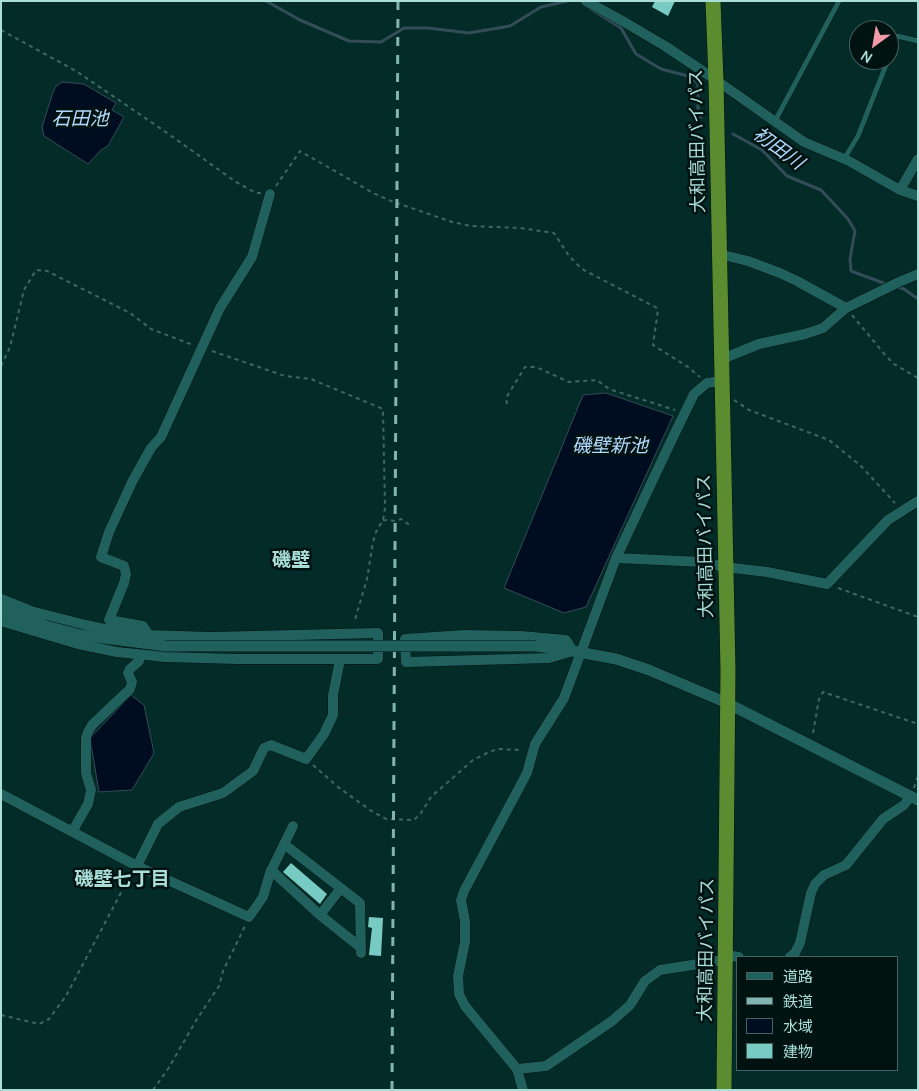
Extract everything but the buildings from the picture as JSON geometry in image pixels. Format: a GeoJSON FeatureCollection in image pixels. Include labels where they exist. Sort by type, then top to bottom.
{"type":"FeatureCollection","features":[{"type":"Feature","properties":{"kind":"highway","name":"大和高田バイパス"},"geometry":{"type":"LineString","coordinates":[[713,1],[722,359],[714,382],[722,397],[728,670],[729,958],[724,1090]]}},
{"type":"Feature","properties":{"kind":"street"},"geometry":{"type":"LineString","coordinates":[[586,1],[626,22],[716,80],[804,142],[844,159],[900,190],[918,196]]}},
{"type":"Feature","properties":{"kind":"street"},"geometry":{"type":"LineString","coordinates":[[900,190],[918,160]]}},
{"type":"Feature","properties":{"kind":"street"},"geometry":{"type":"LineString","coordinates":[[149,635],[143,626],[109,620],[126,574],[124,566],[102,557],[109,532],[133,480],[151,448],[161,437],[220,308],[252,257],[270,194]]}},
{"type":"Feature","properties":{"kind":"street"},"geometry":{"type":"LineString","coordinates":[[720,254],[748,261],[780,273],[846,308]]}},
{"type":"Feature","properties":{"kind":"street"},"geometry":{"type":"LineString","coordinates":[[722,359],[759,344],[806,334],[823,328],[846,308],[918,274]]}},
{"type":"Feature","properties":{"kind":"street"},"geometry":{"type":"LineString","coordinates":[[523,1090],[517,1069],[465,1006],[459,994],[458,976],[465,942],[465,921],[461,900],[527,773],[535,744],[564,698],[576,651],[636,513],[684,413],[694,394],[714,382]]}},
{"type":"Feature","properties":{"kind":"street"},"geometry":{"type":"LineString","coordinates":[[616,558],[703,562],[827,584],[888,520],[918,501]]}},
{"type":"Feature","properties":{"kind":"street"},"geometry":{"type":"LineString","coordinates":[[1,599],[31,611],[86,626],[149,635],[350,635],[378,633],[378,660],[229,659],[141,655],[78,644],[1,621]]}},
{"type":"Feature","properties":{"kind":"street"},"geometry":{"type":"LineString","coordinates":[[1,610],[46,626],[81,635],[166,646],[536,646],[576,651],[616,659],[649,670],[727,703],[914,798],[883,819],[846,865],[824,874],[815,884],[811,893],[800,943],[791,956]]}},
{"type":"Feature","properties":{"kind":"street"},"geometry":{"type":"LineString","coordinates":[[464,635],[539,638],[566,640],[576,651],[549,658],[406,662],[405,639],[464,635]]}},
{"type":"Feature","properties":{"kind":"street"},"geometry":{"type":"LineString","coordinates":[[72,832],[88,804],[91,790],[86,773],[86,738],[88,732],[92,725],[130,689],[132,682],[128,673],[139,661],[141,655]]}},
{"type":"Feature","properties":{"kind":"street"},"geometry":{"type":"LineString","coordinates":[[136,866],[158,824],[179,807],[224,793],[252,771],[264,748],[271,745],[306,758],[324,734],[333,715],[333,695],[340,660]]}},
{"type":"Feature","properties":{"kind":"street"},"geometry":{"type":"LineString","coordinates":[[1,794],[136,866],[249,917],[264,896],[272,870],[293,826]]}},
{"type":"Feature","properties":{"kind":"street"},"geometry":{"type":"LineString","coordinates":[[272,870],[360,950],[360,903],[284,844]]}},
{"type":"Feature","properties":{"kind":"street"},"geometry":{"type":"LineString","coordinates":[[320,915],[341,888]]}},
{"type":"Feature","properties":{"kind":"street"},"geometry":{"type":"LineString","coordinates":[[517,1069],[546,1066],[612,1021],[630,1005],[645,981],[660,970],[729,958]]}},
{"type":"Feature","properties":{"kind":"lane"},"geometry":{"type":"LineString","coordinates":[[775,122],[838,1]]}},
{"type":"Feature","properties":{"kind":"lane"},"geometry":{"type":"LineString","coordinates":[[899,36],[918,41]]}},
{"type":"Feature","properties":{"kind":"lane"},"geometry":{"type":"LineString","coordinates":[[844,159],[858,136],[883,70]]}},
{"type":"Feature","properties":{"kind":"path"},"geometry":{"type":"LineString","coordinates":[[1,30],[76,72],[236,182],[256,193],[270,194],[300,151],[373,193],[452,222],[471,226],[520,228],[554,233],[569,256],[582,268],[657,308],[654,345],[714,382]]}},
{"type":"Feature","properties":{"kind":"path"},"geometry":{"type":"LineString","coordinates":[[1,366],[10,347],[24,290],[36,270],[47,271],[130,313],[151,329],[285,376],[311,379],[383,410],[384,520],[372,542],[367,579],[350,635]]}},
{"type":"Feature","properties":{"kind":"path"},"geometry":{"type":"LineString","coordinates":[[846,308],[894,364],[918,378]]}},
{"type":"Feature","properties":{"kind":"path"},"geometry":{"type":"LineString","coordinates":[[507,404],[506,398],[525,367],[536,367],[569,382],[597,380],[609,389],[684,413]]}},
{"type":"Feature","properties":{"kind":"path"},"geometry":{"type":"LineString","coordinates":[[722,397],[734,400],[749,410],[829,440],[861,466],[902,511]]}},
{"type":"Feature","properties":{"kind":"path"},"geometry":{"type":"LineString","coordinates":[[384,520],[396,521],[401,519],[411,526]]}},
{"type":"Feature","properties":{"kind":"path"},"geometry":{"type":"LineString","coordinates":[[827,584],[918,617]]}},
{"type":"Feature","properties":{"kind":"path"},"geometry":{"type":"LineString","coordinates":[[810,745],[819,699],[823,692],[918,724]]}},
{"type":"Feature","properties":{"kind":"path"},"geometry":{"type":"LineString","coordinates":[[306,758],[338,787],[370,810],[390,820],[414,820],[431,797],[473,760],[497,749],[534,750]]}},
{"type":"Feature","properties":{"kind":"path"},"geometry":{"type":"LineString","coordinates":[[1,1015],[39,1024],[49,1019],[66,996],[136,866]]}},
{"type":"Feature","properties":{"kind":"path"},"geometry":{"type":"LineString","coordinates":[[153,1090],[219,986],[223,971],[249,917]]}},
{"type":"Feature","properties":{"kind":"water","name":"石田池"},"geometry":{"type":"Polygon","coordinates":[[[63,82],[84,84],[116,103],[112,110],[124,117],[108,146],[101,150],[88,164],[44,136],[42,127],[53,92],[57,85],[63,82]]]}},
{"type":"Feature","properties":{"kind":"water","name":"磯壁新池"},"geometry":{"type":"Polygon","coordinates":[[[606,393],[673,416],[586,607],[564,613],[504,588],[583,395],[606,393]]]}},
{"type":"Feature","properties":{"kind":"water"},"geometry":{"type":"Polygon","coordinates":[[[131,695],[144,705],[154,753],[132,790],[99,792],[90,738],[131,695]]]}},
{"type":"Feature","properties":{"kind":"waterway","name":"初田川"},"geometry":{"type":"LineString","coordinates":[[266,1],[300,20],[349,41],[381,42],[404,28],[428,28],[469,33],[510,26],[541,7],[567,1]]}},
{"type":"Feature","properties":{"kind":"waterway","name":"初田川"},"geometry":{"type":"LineString","coordinates":[[591,9],[621,28],[636,54],[661,69],[688,76],[698,83],[698,116],[701,117]]}},
{"type":"Feature","properties":{"kind":"waterway","name":"初田川"},"geometry":{"type":"LineString","coordinates":[[733,134],[762,150],[787,176],[821,190],[848,219],[855,231],[850,259],[851,271],[886,284]]}},
{"type":"Feature","properties":{"kind":"waterway","name":"初田川"},"geometry":{"type":"LineString","coordinates":[[897,287],[904,289],[918,299]]}},
{"type":"Feature","properties":{"kind":"railway"},"geometry":{"type":"LineString","coordinates":[[392,1090],[398,1]]}},
{"type":"Feature","properties":{"kind":"district","name":"磯壁"},"geometry":{"type":"Point","coordinates":[291,561]}},
{"type":"Feature","properties":{"kind":"district","name":"磯壁七丁目"},"geometry":{"type":"Point","coordinates":[122,880]}}]}
